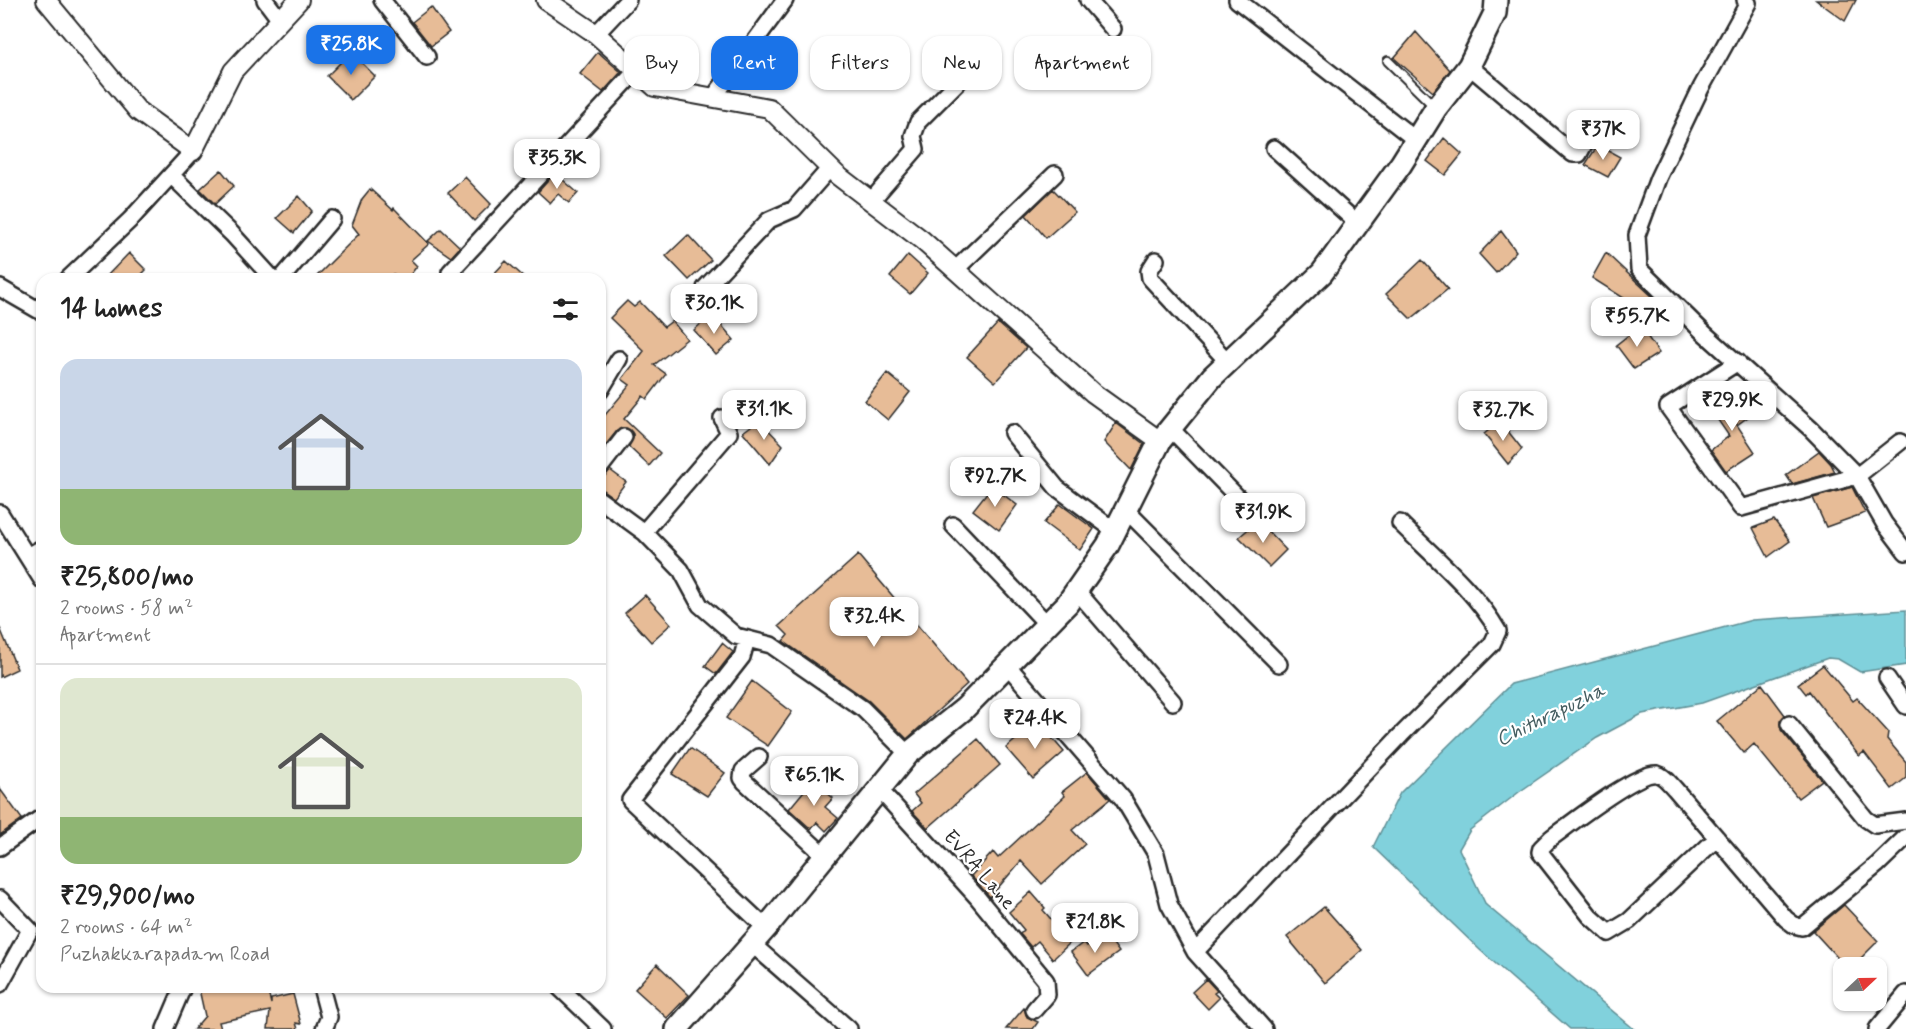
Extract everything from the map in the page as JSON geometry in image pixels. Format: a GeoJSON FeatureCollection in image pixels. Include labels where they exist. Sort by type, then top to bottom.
{"type":"FeatureCollection","features":[{"type":"Feature","properties":{"kind":"main road"},"geometry":{"type":"LineString","coordinates":[[677,1029],[759,936],[908,754],[964,709],[1047,624],[1076,590],[1115,531],[1165,435],[1212,376],[1322,273],[1356,222],[1401,164],[1436,108],[1469,66],[1495,14],[1496,0]]}},
{"type":"Feature","properties":{"kind":"street"},"geometry":{"type":"LineString","coordinates":[[46,0],[138,111],[193,151]]}},
{"type":"Feature","properties":{"kind":"street"},"geometry":{"type":"LineString","coordinates":[[265,0],[280,20]]}},
{"type":"Feature","properties":{"kind":"street"},"geometry":{"type":"LineString","coordinates":[[75,273],[130,220],[193,151],[233,71],[299,0]]}},
{"type":"Feature","properties":{"kind":"street"},"geometry":{"type":"LineString","coordinates":[[382,0],[427,57]]}},
{"type":"Feature","properties":{"kind":"street"},"geometry":{"type":"LineString","coordinates":[[546,0],[596,34],[624,60]]}},
{"type":"Feature","properties":{"kind":"street"},"geometry":{"type":"LineString","coordinates":[[596,34],[628,0]]}},
{"type":"Feature","properties":{"kind":"street"},"geometry":{"type":"LineString","coordinates":[[713,98],[785,0]]}},
{"type":"Feature","properties":{"kind":"street"},"geometry":{"type":"LineString","coordinates":[[1089,0],[1113,29]]}},
{"type":"Feature","properties":{"kind":"street"},"geometry":{"type":"LineString","coordinates":[[1237,0],[1416,140]]}},
{"type":"Feature","properties":{"kind":"street"},"geometry":{"type":"LineString","coordinates":[[1745,0],[1748,3],[1701,88],[1658,178],[1637,236],[1639,269],[1857,476],[1884,523],[1906,552]]}},
{"type":"Feature","properties":{"kind":"street"},"geometry":{"type":"LineString","coordinates":[[1469,66],[1573,154],[1579,154],[1587,139]]}},
{"type":"Feature","properties":{"kind":"street"},"geometry":{"type":"LineString","coordinates":[[451,273],[624,84]]}},
{"type":"Feature","properties":{"kind":"street"},"geometry":{"type":"LineString","coordinates":[[671,90],[769,108],[830,168],[956,270],[1092,393],[1165,435],[1253,513]]}},
{"type":"Feature","properties":{"kind":"street"},"geometry":{"type":"LineString","coordinates":[[871,201],[916,149],[913,136],[918,122],[950,90]]}},
{"type":"Feature","properties":{"kind":"street"},"geometry":{"type":"LineString","coordinates":[[1274,148],[1356,222]]}},
{"type":"Feature","properties":{"kind":"street"},"geometry":{"type":"LineString","coordinates":[[705,288],[769,220],[794,209],[830,168]]}},
{"type":"Feature","properties":{"kind":"street"},"geometry":{"type":"LineString","coordinates":[[956,270],[1055,174]]}},
{"type":"Feature","properties":{"kind":"street"},"geometry":{"type":"LineString","coordinates":[[171,175],[232,234],[268,273]]}},
{"type":"Feature","properties":{"kind":"street"},"geometry":{"type":"LineString","coordinates":[[286,273],[332,219]]}},
{"type":"Feature","properties":{"kind":"street"},"geometry":{"type":"LineString","coordinates":[[1156,260],[1149,271],[1150,278],[1228,362]]}},
{"type":"Feature","properties":{"kind":"street"},"geometry":{"type":"LineString","coordinates":[[0,288],[36,309]]}},
{"type":"Feature","properties":{"kind":"street"},"geometry":{"type":"LineString","coordinates":[[606,381],[619,359]]}},
{"type":"Feature","properties":{"kind":"street"},"geometry":{"type":"LineString","coordinates":[[1738,362],[1668,407],[1740,508],[1857,476],[1900,442]]}},
{"type":"Feature","properties":{"kind":"street"},"geometry":{"type":"LineString","coordinates":[[644,532],[729,433],[722,418]]}},
{"type":"Feature","properties":{"kind":"street"},"geometry":{"type":"LineString","coordinates":[[1012,433],[1057,488],[1115,531]]}},
{"type":"Feature","properties":{"kind":"street"},"geometry":{"type":"LineString","coordinates":[[606,460],[624,437]]}},
{"type":"Feature","properties":{"kind":"street"},"geometry":{"type":"LineString","coordinates":[[606,504],[644,532],[681,570],[700,605],[736,636],[771,645],[863,709],[908,754]]}},
{"type":"Feature","properties":{"kind":"street"},"geometry":{"type":"LineString","coordinates":[[1125,510],[1278,664]]}},
{"type":"Feature","properties":{"kind":"street"},"geometry":{"type":"LineString","coordinates":[[0,513],[36,570]]}},
{"type":"Feature","properties":{"kind":"street"},"geometry":{"type":"LineString","coordinates":[[1195,952],[1401,735],[1492,644],[1498,631],[1492,620],[1449,572],[1400,523]]}},
{"type":"Feature","properties":{"kind":"street"},"geometry":{"type":"LineString","coordinates":[[953,525],[1047,624]]}},
{"type":"Feature","properties":{"kind":"street"},"geometry":{"type":"LineString","coordinates":[[28,556],[36,551]]}},
{"type":"Feature","properties":{"kind":"street"},"geometry":{"type":"LineString","coordinates":[[1076,590],[1173,702]]}},
{"type":"Feature","properties":{"kind":"street"},"geometry":{"type":"LineString","coordinates":[[747,639],[742,657],[630,800],[849,1029]]}},
{"type":"Feature","properties":{"kind":"street"},"geometry":{"type":"LineString","coordinates":[[1007,665],[1123,799],[1156,854],[1169,904],[1195,952],[1264,1029]]}},
{"type":"Feature","properties":{"kind":"street"},"geometry":{"type":"LineString","coordinates":[[1887,678],[1906,706]]}},
{"type":"Feature","properties":{"kind":"street"},"geometry":{"type":"LineString","coordinates":[[1789,724],[1866,819],[1875,825],[1906,821]]}},
{"type":"Feature","properties":{"kind":"street"},"geometry":{"type":"LineString","coordinates":[[759,757],[743,771],[742,777],[745,782],[825,856]]}},
{"type":"Feature","properties":{"kind":"street"},"geometry":{"type":"LineString","coordinates":[[1717,838],[1629,921],[1609,933],[1590,916],[1540,852],[1540,848],[1551,838],[1632,782],[1650,774],[1663,776],[1717,838],[1786,919],[1794,926],[1802,927],[1877,865],[1906,837]]}},
{"type":"Feature","properties":{"kind":"street","name":"EVRA Lane"},"geometry":{"type":"LineString","coordinates":[[879,789],[977,897],[1046,981],[1047,995],[1034,1010]]}},
{"type":"Feature","properties":{"kind":"street"},"geometry":{"type":"LineString","coordinates":[[0,847],[36,821]]}},
{"type":"Feature","properties":{"kind":"street"},"geometry":{"type":"LineString","coordinates":[[0,898],[30,930],[0,984]]}},
{"type":"Feature","properties":{"kind":"street"},"geometry":{"type":"LineString","coordinates":[[165,1029],[180,993]]}},
{"type":"Feature","properties":{"kind":"street"},"geometry":{"type":"LineString","coordinates":[[322,993],[328,1017],[324,1029]]}},
{"type":"Feature","properties":{"kind":"street"},"geometry":{"type":"LineString","coordinates":[[565,993],[603,1029]]}},
{"type":"Feature","properties":{"kind":"street"},"geometry":{"type":"LineString","coordinates":[[1878,1029],[1906,994]]}},
{"type":"Feature","properties":{"kind":"lane"},"geometry":{"type":"LineString","coordinates":[[1388,61],[1436,108]]}},
{"type":"Feature","properties":{"kind":"water","name":"Chithrapuzha"},"geometry":{"type":"Polygon","coordinates":[[[1906,610],[1906,665],[1860,672],[1838,659],[1828,658],[1702,703],[1642,714],[1597,738],[1519,792],[1470,830],[1459,849],[1486,905],[1634,1029],[1570,1029],[1480,950],[1373,847],[1400,793],[1511,684],[1752,620],[1906,610]]]}},
{"type":"Feature","properties":{"kind":"building"},"geometry":{"type":"Polygon","coordinates":[[[1816,0],[1856,0],[1845,21],[1816,0]]]}},
{"type":"Feature","properties":{"kind":"building"},"geometry":{"type":"Polygon","coordinates":[[[431,7],[449,32],[431,46],[412,22],[431,7]]]}},
{"type":"Feature","properties":{"kind":"building"},"geometry":{"type":"Polygon","coordinates":[[[1416,32],[1450,70],[1433,92],[1394,58],[1416,32]]]}},
{"type":"Feature","properties":{"kind":"building"},"geometry":{"type":"Polygon","coordinates":[[[351,52],[375,76],[351,100],[327,76],[351,52]]]}},
{"type":"Feature","properties":{"kind":"building"},"geometry":{"type":"Polygon","coordinates":[[[598,52],[621,72],[603,92],[580,74],[598,52]]]}},
{"type":"Feature","properties":{"kind":"building"},"geometry":{"type":"Polygon","coordinates":[[[1444,138],[1462,154],[1445,175],[1427,161],[1444,138]]]}},
{"type":"Feature","properties":{"kind":"building"},"geometry":{"type":"Polygon","coordinates":[[[1598,145],[1620,157],[1608,177],[1585,165],[1598,145]]]}},
{"type":"Feature","properties":{"kind":"building"},"geometry":{"type":"Polygon","coordinates":[[[221,170],[234,186],[215,204],[200,189],[221,170]]]}},
{"type":"Feature","properties":{"kind":"building"},"geometry":{"type":"Polygon","coordinates":[[[555,173],[578,193],[569,203],[558,194],[550,203],[538,192],[555,173]]]}},
{"type":"Feature","properties":{"kind":"building"},"geometry":{"type":"Polygon","coordinates":[[[465,177],[491,204],[474,221],[448,193],[465,177]]]}},
{"type":"Feature","properties":{"kind":"building"},"geometry":{"type":"Polygon","coordinates":[[[370,189],[393,210],[394,208],[429,244],[411,260],[417,266],[412,273],[320,273],[359,234],[352,225],[362,199],[370,189]]]}},
{"type":"Feature","properties":{"kind":"building"},"geometry":{"type":"Polygon","coordinates":[[[1053,189],[1075,212],[1046,238],[1026,215],[1053,189]]]}},
{"type":"Feature","properties":{"kind":"building"},"geometry":{"type":"Polygon","coordinates":[[[299,196],[312,211],[294,233],[277,218],[299,196]]]}},
{"type":"Feature","properties":{"kind":"building"},"geometry":{"type":"Polygon","coordinates":[[[441,229],[460,247],[451,257],[428,241],[441,229]]]}},
{"type":"Feature","properties":{"kind":"building"},"geometry":{"type":"Polygon","coordinates":[[[1501,231],[1516,251],[1496,273],[1479,254],[1501,231]]]}},
{"type":"Feature","properties":{"kind":"building"},"geometry":{"type":"Polygon","coordinates":[[[688,235],[711,260],[689,280],[666,256],[688,235]]]}},
{"type":"Feature","properties":{"kind":"building"},"geometry":{"type":"Polygon","coordinates":[[[129,253],[146,270],[143,273],[110,273],[129,253]]]}},
{"type":"Feature","properties":{"kind":"building"},"geometry":{"type":"Polygon","coordinates":[[[1606,253],[1655,299],[1638,314],[1627,300],[1592,278],[1606,253]]]}},
{"type":"Feature","properties":{"kind":"building"},"geometry":{"type":"Polygon","coordinates":[[[908,255],[928,273],[910,294],[890,277],[908,255]]]}},
{"type":"Feature","properties":{"kind":"building"},"geometry":{"type":"Polygon","coordinates":[[[1422,260],[1448,289],[1411,319],[1386,294],[1422,260]]]}},
{"type":"Feature","properties":{"kind":"building"},"geometry":{"type":"Polygon","coordinates":[[[506,261],[519,273],[495,273],[506,261]]]}},
{"type":"Feature","properties":{"kind":"building"},"geometry":{"type":"Polygon","coordinates":[[[627,301],[634,307],[640,302],[664,327],[672,321],[687,339],[654,365],[666,374],[647,399],[643,396],[624,419],[660,453],[649,466],[629,447],[633,434],[626,428],[617,431],[606,445],[606,414],[630,385],[622,379],[644,351],[610,318],[627,301]]]}},
{"type":"Feature","properties":{"kind":"building"},"geometry":{"type":"Polygon","coordinates":[[[712,314],[734,340],[716,355],[694,330],[712,314]]]}},
{"type":"Feature","properties":{"kind":"building"},"geometry":{"type":"Polygon","coordinates":[[[998,323],[1026,348],[995,382],[967,357],[998,323]]]}},
{"type":"Feature","properties":{"kind":"building"},"geometry":{"type":"Polygon","coordinates":[[[1640,326],[1659,353],[1634,369],[1616,345],[1640,326]]]}},
{"type":"Feature","properties":{"kind":"building"},"geometry":{"type":"Polygon","coordinates":[[[887,373],[910,392],[888,420],[865,401],[887,373]]]}},
{"type":"Feature","properties":{"kind":"building"},"geometry":{"type":"Polygon","coordinates":[[[1728,396],[1742,403],[1745,400],[1752,414],[1737,425],[1755,452],[1726,471],[1711,450],[1729,436],[1709,407],[1728,396]]]}},
{"type":"Feature","properties":{"kind":"building"},"geometry":{"type":"Polygon","coordinates":[[[759,420],[783,445],[770,464],[743,432],[759,420]]]}},
{"type":"Feature","properties":{"kind":"building"},"geometry":{"type":"Polygon","coordinates":[[[1500,421],[1522,449],[1508,464],[1484,434],[1500,421]]]}},
{"type":"Feature","properties":{"kind":"building"},"geometry":{"type":"Polygon","coordinates":[[[1116,423],[1144,444],[1131,470],[1104,442],[1116,423]]]}},
{"type":"Feature","properties":{"kind":"building"},"geometry":{"type":"Polygon","coordinates":[[[1819,451],[1835,472],[1792,484],[1786,475],[1819,451]]]}},
{"type":"Feature","properties":{"kind":"building"},"geometry":{"type":"Polygon","coordinates":[[[610,470],[626,482],[614,498],[606,492],[606,473],[610,470]]]}},
{"type":"Feature","properties":{"kind":"building"},"geometry":{"type":"Polygon","coordinates":[[[992,486],[1017,505],[999,530],[973,510],[992,486]]]}},
{"type":"Feature","properties":{"kind":"building"},"geometry":{"type":"Polygon","coordinates":[[[1852,487],[1865,513],[1826,527],[1813,498],[1852,487]]]}},
{"type":"Feature","properties":{"kind":"building"},"geometry":{"type":"Polygon","coordinates":[[[1060,504],[1094,529],[1080,550],[1044,523],[1060,504]]]}},
{"type":"Feature","properties":{"kind":"building"},"geometry":{"type":"Polygon","coordinates":[[[1774,520],[1790,541],[1768,557],[1753,528],[1774,520]]]}},
{"type":"Feature","properties":{"kind":"building"},"geometry":{"type":"Polygon","coordinates":[[[1258,521],[1286,550],[1269,567],[1239,537],[1258,521]]]}},
{"type":"Feature","properties":{"kind":"building"},"geometry":{"type":"Polygon","coordinates":[[[858,555],[967,684],[907,739],[869,701],[783,641],[788,635],[779,626],[858,555]]]}},
{"type":"Feature","properties":{"kind":"building"},"geometry":{"type":"Polygon","coordinates":[[[645,595],[671,624],[651,642],[625,613],[645,595]]]}},
{"type":"Feature","properties":{"kind":"building"},"geometry":{"type":"Polygon","coordinates":[[[0,628],[17,669],[0,677],[0,628]]]}},
{"type":"Feature","properties":{"kind":"building"},"geometry":{"type":"Polygon","coordinates":[[[722,643],[733,652],[716,674],[705,666],[722,643]]]}},
{"type":"Feature","properties":{"kind":"building"},"geometry":{"type":"Polygon","coordinates":[[[1823,665],[1853,701],[1857,698],[1888,732],[1887,739],[1906,762],[1906,778],[1892,789],[1864,752],[1859,756],[1809,691],[1806,694],[1798,684],[1823,665]]]}},
{"type":"Feature","properties":{"kind":"building"},"geometry":{"type":"Polygon","coordinates":[[[752,681],[792,712],[768,746],[726,718],[752,681]]]}},
{"type":"Feature","properties":{"kind":"building"},"geometry":{"type":"Polygon","coordinates":[[[1762,684],[1785,715],[1780,721],[1781,730],[1822,780],[1798,798],[1754,744],[1744,753],[1717,721],[1762,684]]]}},
{"type":"Feature","properties":{"kind":"building"},"geometry":{"type":"Polygon","coordinates":[[[1037,721],[1064,752],[1033,779],[1006,748],[1037,721]]]}},
{"type":"Feature","properties":{"kind":"building"},"geometry":{"type":"Polygon","coordinates":[[[978,739],[1000,765],[928,828],[912,811],[921,803],[914,794],[978,739]]]}},
{"type":"Feature","properties":{"kind":"building"},"geometry":{"type":"Polygon","coordinates":[[[690,748],[725,773],[707,796],[672,774],[690,748]]]}},
{"type":"Feature","properties":{"kind":"building"},"geometry":{"type":"Polygon","coordinates":[[[1087,772],[1110,799],[1072,830],[1085,844],[1042,884],[1021,861],[990,897],[971,876],[993,852],[998,858],[1065,796],[1062,792],[1087,772]]]}},
{"type":"Feature","properties":{"kind":"building"},"geometry":{"type":"Polygon","coordinates":[[[813,780],[833,798],[825,807],[838,818],[826,831],[817,822],[811,829],[789,809],[813,780]]]}},
{"type":"Feature","properties":{"kind":"building"},"geometry":{"type":"Polygon","coordinates":[[[0,789],[22,819],[0,835],[0,789]]]}},
{"type":"Feature","properties":{"kind":"building"},"geometry":{"type":"Polygon","coordinates":[[[1031,892],[1045,908],[1043,910],[1071,942],[1053,959],[1038,941],[1031,947],[1020,934],[1024,930],[1009,912],[1031,892]]]}},
{"type":"Feature","properties":{"kind":"building"},"geometry":{"type":"Polygon","coordinates":[[[1844,905],[1878,941],[1862,957],[1837,957],[1813,931],[1844,905]]]}},
{"type":"Feature","properties":{"kind":"building"},"geometry":{"type":"Polygon","coordinates":[[[1324,907],[1362,950],[1325,983],[1287,937],[1324,907]]]}},
{"type":"Feature","properties":{"kind":"building"},"geometry":{"type":"Polygon","coordinates":[[[1101,936],[1105,941],[1109,938],[1119,952],[1088,975],[1071,952],[1084,942],[1087,946],[1101,936]]]}},
{"type":"Feature","properties":{"kind":"building"},"geometry":{"type":"Polygon","coordinates":[[[657,964],[689,995],[667,1018],[635,989],[657,964]]]}},
{"type":"Feature","properties":{"kind":"building"},"geometry":{"type":"Polygon","coordinates":[[[1206,979],[1217,991],[1214,993],[1219,998],[1208,1009],[1192,992],[1206,979]]]}},
{"type":"Feature","properties":{"kind":"building"},"geometry":{"type":"Polygon","coordinates":[[[200,993],[268,993],[271,1004],[271,999],[293,994],[301,1024],[296,1023],[298,1029],[268,1029],[270,1011],[219,1022],[221,1029],[194,1029],[205,1016],[200,993]]]}},
{"type":"Feature","properties":{"kind":"building"},"geometry":{"type":"Polygon","coordinates":[[[1024,1008],[1027,1017],[1038,1022],[1033,1029],[1006,1029],[1024,1008]]]}}]}
